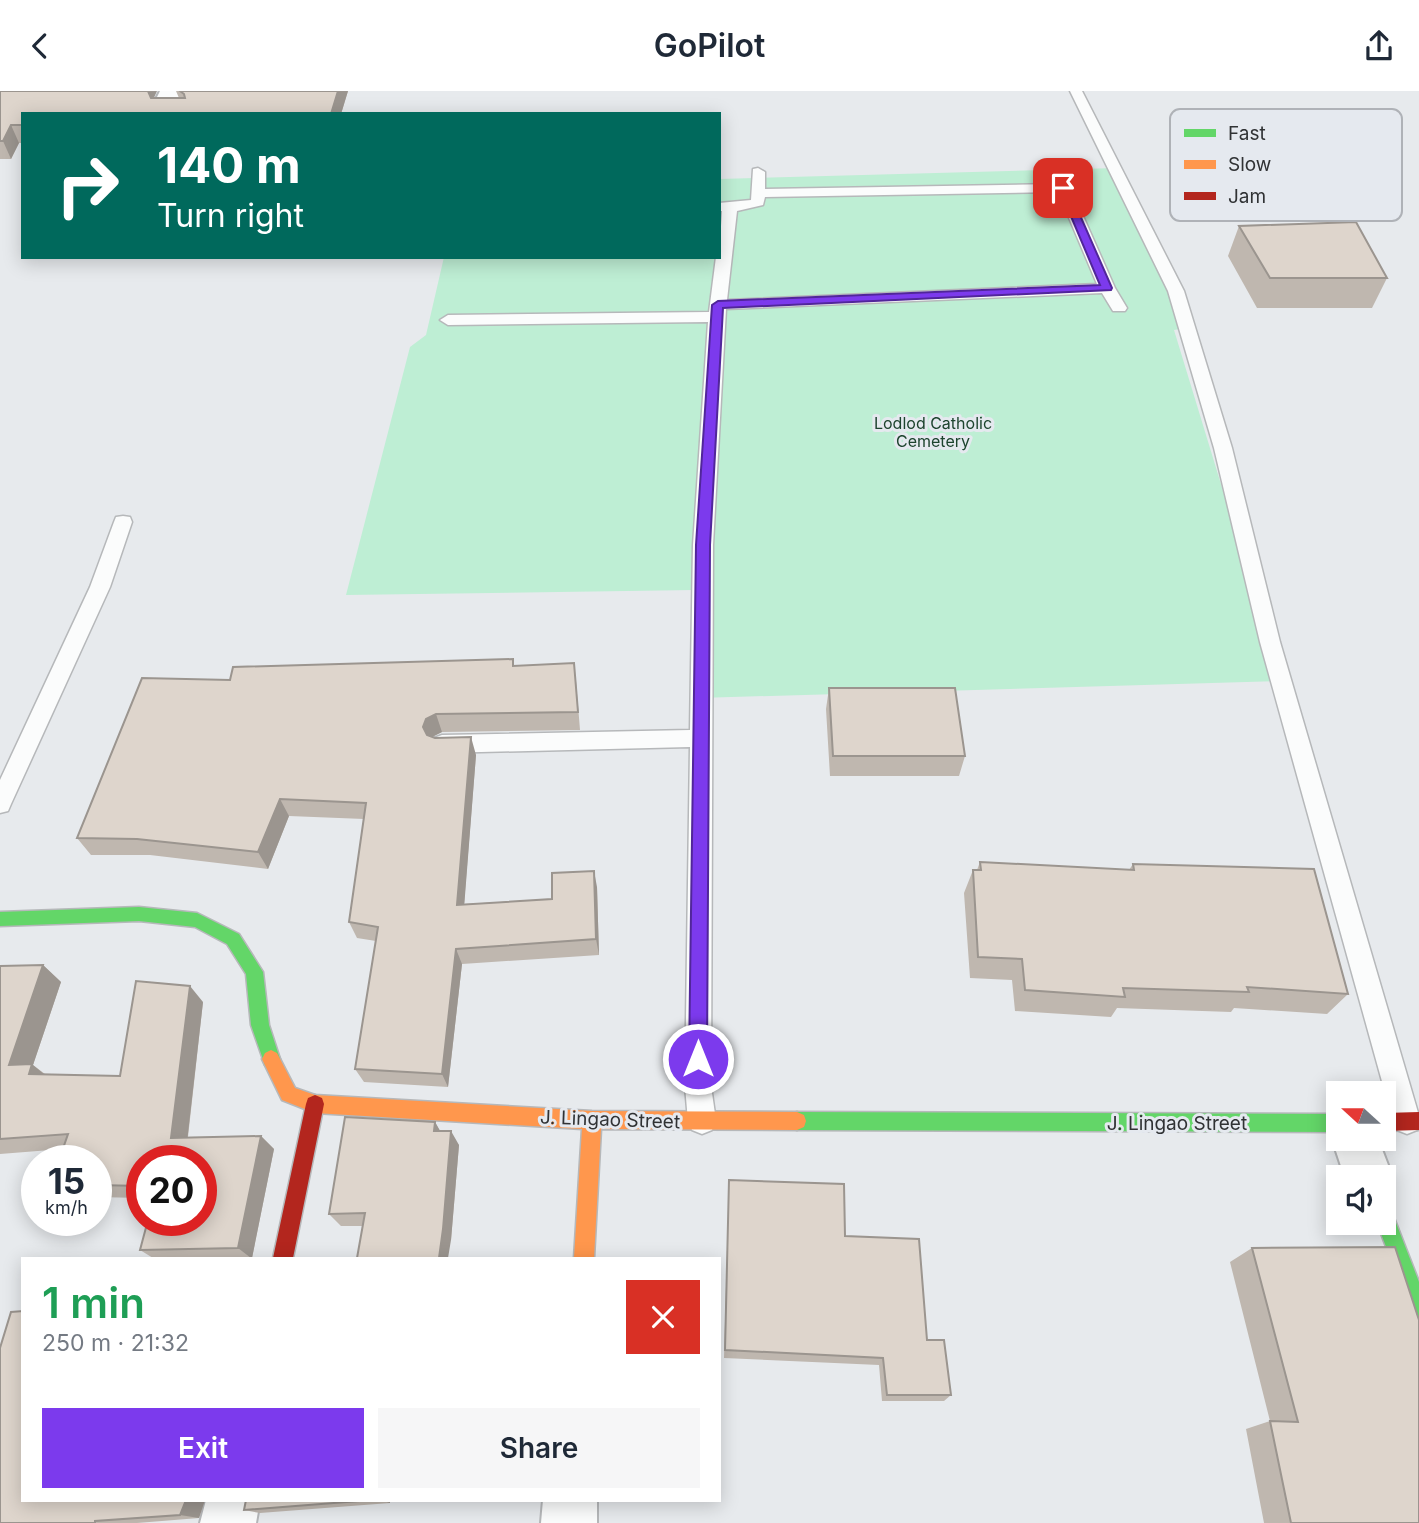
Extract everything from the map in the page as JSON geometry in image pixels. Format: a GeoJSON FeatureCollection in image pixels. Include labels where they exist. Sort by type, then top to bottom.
{"type":"FeatureCollection","features":[{"type":"Feature","properties":{"kind":"street"},"geometry":{"type":"LineString","coordinates":[[171,91],[166,101],[167,109],[174,112]]}},
{"type":"Feature","properties":{"kind":"street","name":"J. Lingao Street"},"geometry":{"type":"LineString","coordinates":[[0,919],[139,914],[197,920],[233,939],[254,972],[260,1025],[274,1066],[289,1094],[315,1104],[592,1120],[1326,1123]]}},
{"type":"Feature","properties":{"kind":"street"},"geometry":{"type":"LineString","coordinates":[[283,1257],[315,1104]]}},
{"type":"Feature","properties":{"kind":"street"},"geometry":{"type":"LineString","coordinates":[[584,1257],[592,1120]]}},
{"type":"Feature","properties":{"kind":"street"},"geometry":{"type":"LineString","coordinates":[[1391,1235],[1419,1308]]}},
{"type":"Feature","properties":{"kind":"street"},"geometry":{"type":"LineString","coordinates":[[228,1523],[233,1502]]}},
{"type":"Feature","properties":{"kind":"street"},"geometry":{"type":"LineString","coordinates":[[569,1523],[570,1502]]}},
{"type":"Feature","properties":{"kind":"lane"},"geometry":{"type":"LineString","coordinates":[[1076,91],[1176,291],[1223,448],[1270,642],[1413,1121]]}},
{"type":"Feature","properties":{"kind":"lane"},"geometry":{"type":"LineString","coordinates":[[1053,164],[1107,288],[1119,308]]}},
{"type":"Feature","properties":{"kind":"lane"},"geometry":{"type":"LineString","coordinates":[[702,1121],[698,1086],[703,545],[725,208],[758,202],[758,172]]}},
{"type":"Feature","properties":{"kind":"lane"},"geometry":{"type":"LineString","coordinates":[[758,193],[1063,188]]}},
{"type":"Feature","properties":{"kind":"lane"},"geometry":{"type":"LineString","coordinates":[[448,320],[717,311],[1107,288]]}},
{"type":"Feature","properties":{"kind":"lane"},"geometry":{"type":"LineString","coordinates":[[0,804],[100,587],[123,522]]}},
{"type":"Feature","properties":{"kind":"lane"},"geometry":{"type":"LineString","coordinates":[[442,744],[701,738]]}},
{"type":"Feature","properties":{"kind":"green space","name":"Lodlod Catholic Cemetery"},"geometry":{"type":"Polygon","coordinates":[[[1116,168],[1193,327],[1174,330],[1281,681],[698,698],[694,590],[346,595],[410,347],[426,335],[444,259],[721,259],[721,179],[1116,168]]]}},
{"type":"Feature","properties":{"kind":"building"},"geometry":{"type":"Polygon","coordinates":[[[0,91],[148,91],[151,98],[185,98],[180,91],[338,91],[332,112],[21,112],[21,125],[11,125],[3,141],[0,141],[0,91]]]}},
{"type":"Feature","properties":{"kind":"building"},"geometry":{"type":"Polygon","coordinates":[[[1356,222],[1387,278],[1270,278],[1239,226],[1356,222]]]}},
{"type":"Feature","properties":{"kind":"building"},"geometry":{"type":"Polygon","coordinates":[[[513,659],[513,666],[574,663],[578,712],[436,714],[426,719],[423,727],[427,735],[435,738],[471,737],[457,905],[552,899],[552,873],[594,871],[596,939],[456,949],[442,1074],[355,1069],[378,927],[349,922],[366,803],[280,799],[258,852],[137,839],[77,838],[142,678],[230,680],[233,667],[513,659]]]}},
{"type":"Feature","properties":{"kind":"building"},"geometry":{"type":"Polygon","coordinates":[[[829,688],[955,688],[965,756],[833,756],[829,688]]]}},
{"type":"Feature","properties":{"kind":"building"},"geometry":{"type":"Polygon","coordinates":[[[980,862],[1134,870],[1133,864],[1314,869],[1348,994],[1247,987],[1249,992],[1123,988],[1125,997],[1025,990],[1022,959],[978,957],[973,870],[981,870],[980,862]]]}},
{"type":"Feature","properties":{"kind":"building"},"geometry":{"type":"Polygon","coordinates":[[[43,965],[9,1065],[32,1064],[29,1074],[120,1076],[136,981],[190,986],[171,1138],[261,1136],[238,1248],[140,1250],[144,1236],[217,1236],[217,1145],[126,1145],[126,1186],[112,1185],[112,1145],[64,1145],[68,1134],[0,1139],[0,966],[43,965]]]}},
{"type":"Feature","properties":{"kind":"building"},"geometry":{"type":"Polygon","coordinates":[[[345,1117],[435,1122],[434,1131],[451,1131],[439,1257],[357,1257],[365,1213],[329,1214],[345,1117]]]}},
{"type":"Feature","properties":{"kind":"building"},"geometry":{"type":"Polygon","coordinates":[[[729,1180],[844,1184],[845,1236],[919,1239],[927,1340],[944,1340],[951,1395],[887,1395],[883,1358],[725,1350],[729,1180]]]}},
{"type":"Feature","properties":{"kind":"building"},"geometry":{"type":"Polygon","coordinates":[[[1395,1247],[1419,1320],[1419,1523],[1291,1523],[1270,1421],[1298,1422],[1252,1248],[1395,1247]]]}},
{"type":"Feature","properties":{"kind":"building"},"geometry":{"type":"Polygon","coordinates":[[[21,1311],[21,1502],[185,1502],[180,1515],[95,1523],[0,1523],[0,1348],[11,1312],[21,1311]]]}},
{"type":"Feature","properties":{"kind":"building"},"geometry":{"type":"Polygon","coordinates":[[[246,1502],[346,1502],[244,1510],[246,1502]]]}},
{"type":"Feature","properties":{"kind":"traffic: fast"},"geometry":{"type":"LineString","coordinates":[[0,919],[139,914],[197,920],[233,939],[254,972],[260,1025],[271,1059]]}},
{"type":"Feature","properties":{"kind":"traffic: fast"},"geometry":{"type":"LineString","coordinates":[[797,1121],[1326,1123]]}},
{"type":"Feature","properties":{"kind":"traffic: fast"},"geometry":{"type":"LineString","coordinates":[[1391,1235],[1419,1308]]}},
{"type":"Feature","properties":{"kind":"traffic: slow"},"geometry":{"type":"LineString","coordinates":[[271,1059],[289,1094],[315,1104],[592,1120],[797,1121]]}},
{"type":"Feature","properties":{"kind":"traffic: slow"},"geometry":{"type":"LineString","coordinates":[[584,1257],[592,1120]]}},
{"type":"Feature","properties":{"kind":"traffic: jam"},"geometry":{"type":"LineString","coordinates":[[283,1257],[315,1104]]}},
{"type":"Feature","properties":{"kind":"traffic: jam"},"geometry":{"type":"LineString","coordinates":[[1396,1122],[1419,1121]]}},
{"type":"Feature","properties":{"kind":"route"},"geometry":{"type":"LineString","coordinates":[[698,1059],[703,545],[718,305],[1107,288],[1063,188]]}}]}
